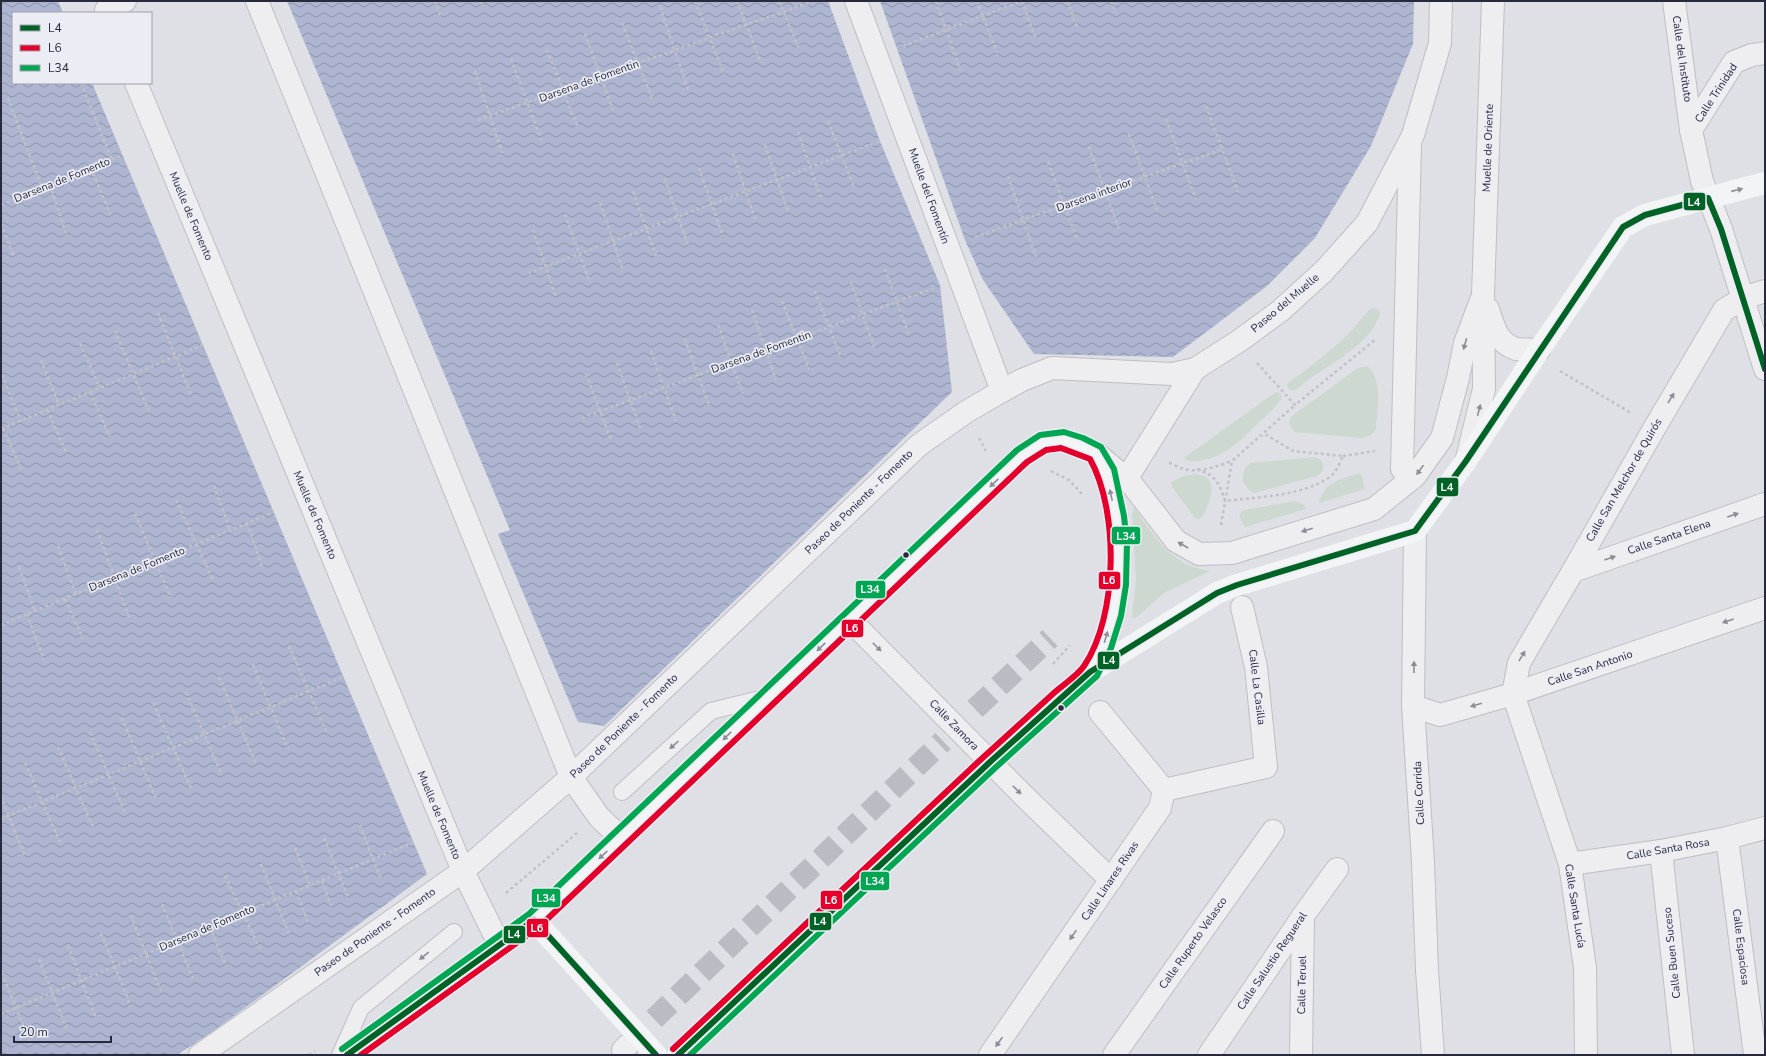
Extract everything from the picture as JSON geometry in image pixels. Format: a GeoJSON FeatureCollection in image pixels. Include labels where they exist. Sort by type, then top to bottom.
{"type":"FeatureCollection","features":[{"type":"Feature","properties":{"kind":"street"},"geometry":{"type":"LineString","coordinates":[[107,12],[106,10],[125,1]]}},
{"type":"Feature","properties":{"kind":"street"},"geometry":{"type":"LineString","coordinates":[[257,1],[571,777],[599,817],[621,838]]}},
{"type":"Feature","properties":{"kind":"street","name":"Muelle del Fomentín"},"geometry":{"type":"LineString","coordinates":[[856,1],[1002,391]]}},
{"type":"Feature","properties":{"kind":"street","name":"Paseo del Muelle"},"geometry":{"type":"LineString","coordinates":[[966,412],[1022,380],[1052,368],[1172,374],[1195,369],[1239,341],[1280,311],[1324,271],[1367,222],[1410,139],[1440,43],[1441,1]]}},
{"type":"Feature","properties":{"kind":"street","name":"Muelle de Oriente"},"geometry":{"type":"LineString","coordinates":[[1466,461],[1484,389],[1483,294],[1493,1]]}},
{"type":"Feature","properties":{"kind":"street","name":"Calle del Instituto"},"geometry":{"type":"LineString","coordinates":[[1674,1],[1691,130],[1702,181],[1721,229],[1744,298],[1765,369]]}},
{"type":"Feature","properties":{"kind":"street","name":"Calle Trinidad"},"geometry":{"type":"LineString","coordinates":[[1691,130],[1734,62],[1765,52]]}},
{"type":"Feature","properties":{"kind":"street","name":"Muelle de Fomento"},"geometry":{"type":"LineString","coordinates":[[136,84],[463,871],[500,946]]}},
{"type":"Feature","properties":{"kind":"street"},"geometry":{"type":"LineString","coordinates":[[1402,469],[1410,139]]}},
{"type":"Feature","properties":{"kind":"street"},"geometry":{"type":"LineString","coordinates":[[678,1055],[990,762],[1090,672],[1217,593],[1237,585],[1415,531],[1466,461],[1539,350],[1623,227],[1645,216],[1765,183]]}},
{"type":"Feature","properties":{"kind":"street","name":"Calle San Melchor de Quirós"},"geometry":{"type":"LineString","coordinates":[[1513,694],[1519,662],[1724,310],[1744,298],[1765,291]]}},
{"type":"Feature","properties":{"kind":"street","name":"Muelle de Oriente"},"geometry":{"type":"LineString","coordinates":[[1483,294],[1496,334],[1505,343],[1516,349],[1539,350]]}},
{"type":"Feature","properties":{"kind":"street","name":"Muelle de Oriente"},"geometry":{"type":"LineString","coordinates":[[1096,453],[1130,482],[1176,541],[1199,554],[1232,553],[1374,509],[1415,476],[1442,438],[1458,378],[1465,343],[1483,294]]}},
{"type":"Feature","properties":{"kind":"street"},"geometry":{"type":"LineString","coordinates":[[1132,470],[1195,369]]}},
{"type":"Feature","properties":{"kind":"street","name":"Paseo de Poniente - Fomento"},"geometry":{"type":"LineString","coordinates":[[200,1055],[463,871],[571,777],[919,445],[966,412]]}},
{"type":"Feature","properties":{"kind":"street"},"geometry":{"type":"LineString","coordinates":[[347,1055],[534,920],[1022,456],[1043,442],[1062,440],[1096,453],[1106,472],[1116,518],[1119,545],[1118,585],[1113,614],[1103,646],[1090,672]]}},
{"type":"Feature","properties":{"kind":"street","name":"Calle Santa Elena"},"geometry":{"type":"LineString","coordinates":[[1573,570],[1765,504]]}},
{"type":"Feature","properties":{"kind":"street","name":"Calle Corrida"},"geometry":{"type":"LineString","coordinates":[[1415,531],[1414,706],[1423,862],[1427,970],[1433,1055]]}},
{"type":"Feature","properties":{"kind":"street","name":"Calle La Casilla"},"geometry":{"type":"LineString","coordinates":[[1164,790],[1266,767],[1256,667],[1242,607]]}},
{"type":"Feature","properties":{"kind":"street","name":"Calle San Antonio"},"geometry":{"type":"LineString","coordinates":[[1414,706],[1440,715],[1513,694],[1765,608]]}},
{"type":"Feature","properties":{"kind":"street","name":"Calle Zamora"},"geometry":{"type":"LineString","coordinates":[[850,620],[990,762],[1111,880]]}},
{"type":"Feature","properties":{"kind":"street","name":"Calle Santa Lucía"},"geometry":{"type":"LineString","coordinates":[[1513,694],[1570,864],[1585,968],[1586,1055]]}},
{"type":"Feature","properties":{"kind":"street"},"geometry":{"type":"LineString","coordinates":[[1100,712],[1164,790]]}},
{"type":"Feature","properties":{"kind":"street","name":"Calle Linares Rivas"},"geometry":{"type":"LineString","coordinates":[[990,1055],[1160,808],[1164,790]]}},
{"type":"Feature","properties":{"kind":"street","name":"Calle Santa Rosa"},"geometry":{"type":"LineString","coordinates":[[1570,864],[1662,851],[1727,838],[1765,828]]}},
{"type":"Feature","properties":{"kind":"street","name":"Calle Ruperto Velasco"},"geometry":{"type":"LineString","coordinates":[[1114,1055],[1273,831]]}},
{"type":"Feature","properties":{"kind":"street","name":"Calle Espaciosa"},"geometry":{"type":"LineString","coordinates":[[1727,838],[1755,1055]]}},
{"type":"Feature","properties":{"kind":"street","name":"Calle Buen Suceso"},"geometry":{"type":"LineString","coordinates":[[1662,851],[1683,1055]]}},
{"type":"Feature","properties":{"kind":"street","name":"Calle Salustio Regueral"},"geometry":{"type":"LineString","coordinates":[[1209,1055],[1303,916],[1337,869]]}},
{"type":"Feature","properties":{"kind":"street","name":"Calle Teruel"},"geometry":{"type":"LineString","coordinates":[[1301,1055],[1303,916]]}},
{"type":"Feature","properties":{"kind":"street"},"geometry":{"type":"LineString","coordinates":[[534,920],[656,1055]]}},
{"type":"Feature","properties":{"kind":"lane"},"geometry":{"type":"LineString","coordinates":[[622,792],[711,711],[768,697]]}},
{"type":"Feature","properties":{"kind":"lane"},"geometry":{"type":"LineString","coordinates":[[340,1055],[361,1008],[454,932]]}},
{"type":"Feature","properties":{"kind":"path"},"geometry":{"type":"LineString","coordinates":[[435,1],[441,18]]}},
{"type":"Feature","properties":{"kind":"path"},"geometry":{"type":"LineString","coordinates":[[695,1],[724,74]]}},
{"type":"Feature","properties":{"kind":"path"},"geometry":{"type":"LineString","coordinates":[[737,1],[761,63]]}},
{"type":"Feature","properties":{"kind":"path"},"geometry":{"type":"LineString","coordinates":[[779,1],[799,49]]}},
{"type":"Feature","properties":{"kind":"path","name":"Darsena de Fomentin"},"geometry":{"type":"LineString","coordinates":[[478,120],[813,1]]}},
{"type":"Feature","properties":{"kind":"path"},"geometry":{"type":"LineString","coordinates":[[936,1],[960,70]]}},
{"type":"Feature","properties":{"kind":"path"},"geometry":{"type":"LineString","coordinates":[[978,1],[997,53]]}},
{"type":"Feature","properties":{"kind":"path"},"geometry":{"type":"LineString","coordinates":[[897,48],[1022,1],[1036,40]]}},
{"type":"Feature","properties":{"kind":"path"},"geometry":{"type":"LineString","coordinates":[[1068,1],[1077,27]]}},
{"type":"Feature","properties":{"kind":"path"},"geometry":{"type":"LineString","coordinates":[[1111,1],[1116,12]]}},
{"type":"Feature","properties":{"kind":"path"},"geometry":{"type":"LineString","coordinates":[[660,7],[688,89]]}},
{"type":"Feature","properties":{"kind":"path"},"geometry":{"type":"LineString","coordinates":[[622,23],[653,101]]}},
{"type":"Feature","properties":{"kind":"path"},"geometry":{"type":"LineString","coordinates":[[585,34],[614,113]]}},
{"type":"Feature","properties":{"kind":"path"},"geometry":{"type":"LineString","coordinates":[[547,50],[578,128]]}},
{"type":"Feature","properties":{"kind":"path"},"geometry":{"type":"LineString","coordinates":[[511,58],[542,142]]}},
{"type":"Feature","properties":{"kind":"path"},"geometry":{"type":"LineString","coordinates":[[474,71],[502,153]]}},
{"type":"Feature","properties":{"kind":"path"},"geometry":{"type":"LineString","coordinates":[[81,84],[112,160]]}},
{"type":"Feature","properties":{"kind":"path"},"geometry":{"type":"LineString","coordinates":[[8,98],[42,188]]}},
{"type":"Feature","properties":{"kind":"path"},"geometry":{"type":"LineString","coordinates":[[1206,106],[1238,192]]}},
{"type":"Feature","properties":{"kind":"path"},"geometry":{"type":"LineString","coordinates":[[1166,119],[1196,199]]}},
{"type":"Feature","properties":{"kind":"path"},"geometry":{"type":"LineString","coordinates":[[828,121],[855,189]]}},
{"type":"Feature","properties":{"kind":"path"},"geometry":{"type":"LineString","coordinates":[[798,132],[821,198]]}},
{"type":"Feature","properties":{"kind":"path"},"geometry":{"type":"LineString","coordinates":[[1129,134],[1158,213]]}},
{"type":"Feature","properties":{"kind":"path"},"geometry":{"type":"LineString","coordinates":[[528,273],[880,141]]}},
{"type":"Feature","properties":{"kind":"path"},"geometry":{"type":"LineString","coordinates":[[765,145],[788,211]]}},
{"type":"Feature","properties":{"kind":"path"},"geometry":{"type":"LineString","coordinates":[[1089,147],[1119,229]]}},
{"type":"Feature","properties":{"kind":"path","name":"Darsena interior"},"geometry":{"type":"LineString","coordinates":[[972,238],[1222,149]]}},
{"type":"Feature","properties":{"kind":"path"},"geometry":{"type":"LineString","coordinates":[[733,154],[756,222]]}},
{"type":"Feature","properties":{"kind":"path","name":"Darsena de Fomento"},"geometry":{"type":"LineString","coordinates":[[1,205],[123,155]]}},
{"type":"Feature","properties":{"kind":"path"},"geometry":{"type":"LineString","coordinates":[[1048,162],[1078,241]]}},
{"type":"Feature","properties":{"kind":"path"},"geometry":{"type":"LineString","coordinates":[[92,168],[111,216]]}},
{"type":"Feature","properties":{"kind":"path"},"geometry":{"type":"LineString","coordinates":[[699,168],[722,233]]}},
{"type":"Feature","properties":{"kind":"path"},"geometry":{"type":"LineString","coordinates":[[1008,176],[1036,257]]}},
{"type":"Feature","properties":{"kind":"path"},"geometry":{"type":"LineString","coordinates":[[665,179],[688,245]]}},
{"type":"Feature","properties":{"kind":"path"},"geometry":{"type":"LineString","coordinates":[[50,185],[67,236]]}},
{"type":"Feature","properties":{"kind":"path"},"geometry":{"type":"LineString","coordinates":[[633,191],[656,256]]}},
{"type":"Feature","properties":{"kind":"path"},"geometry":{"type":"LineString","coordinates":[[600,202],[623,270]]}},
{"type":"Feature","properties":{"kind":"path"},"geometry":{"type":"LineString","coordinates":[[565,214],[590,283]]}},
{"type":"Feature","properties":{"kind":"path"},"geometry":{"type":"LineString","coordinates":[[1,224],[14,257]]}},
{"type":"Feature","properties":{"kind":"path"},"geometry":{"type":"LineString","coordinates":[[533,230],[556,297]]}},
{"type":"Feature","properties":{"kind":"path"},"geometry":{"type":"LineString","coordinates":[[885,269],[909,335]]}},
{"type":"Feature","properties":{"kind":"path"},"geometry":{"type":"LineString","coordinates":[[850,282],[875,349]]}},
{"type":"Feature","properties":{"kind":"path","name":"Darsena de Fomentin"},"geometry":{"type":"LineString","coordinates":[[582,418],[940,285]]}},
{"type":"Feature","properties":{"kind":"path"},"geometry":{"type":"LineString","coordinates":[[815,291],[840,355]]}},
{"type":"Feature","properties":{"kind":"path"},"geometry":{"type":"LineString","coordinates":[[782,301],[809,369]]}},
{"type":"Feature","properties":{"kind":"path"},"geometry":{"type":"LineString","coordinates":[[752,310],[776,380]]}},
{"type":"Feature","properties":{"kind":"path"},"geometry":{"type":"LineString","coordinates":[[158,313],[192,397]]}},
{"type":"Feature","properties":{"kind":"path"},"geometry":{"type":"LineString","coordinates":[[1164,468],[1170,463],[1185,469],[1197,469],[1215,467],[1232,461],[1295,405],[1406,316]]}},
{"type":"Feature","properties":{"kind":"path"},"geometry":{"type":"LineString","coordinates":[[718,325],[743,394]]}},
{"type":"Feature","properties":{"kind":"path"},"geometry":{"type":"LineString","coordinates":[[116,331],[149,411]]}},
{"type":"Feature","properties":{"kind":"path"},"geometry":{"type":"LineString","coordinates":[[685,339],[709,406]]}},
{"type":"Feature","properties":{"kind":"path"},"geometry":{"type":"LineString","coordinates":[[1239,341],[1295,405]]}},
{"type":"Feature","properties":{"kind":"path"},"geometry":{"type":"LineString","coordinates":[[80,343],[100,388]]}},
{"type":"Feature","properties":{"kind":"path"},"geometry":{"type":"LineString","coordinates":[[22,472],[2,428],[203,345]]}},
{"type":"Feature","properties":{"kind":"path"},"geometry":{"type":"LineString","coordinates":[[1539,350],[1548,364],[1554,368],[1655,427]]}},
{"type":"Feature","properties":{"kind":"path"},"geometry":{"type":"LineString","coordinates":[[651,351],[676,421]]}},
{"type":"Feature","properties":{"kind":"path"},"geometry":{"type":"LineString","coordinates":[[42,360],[59,405]]}},
{"type":"Feature","properties":{"kind":"path"},"geometry":{"type":"LineString","coordinates":[[617,363],[642,430]]}},
{"type":"Feature","properties":{"kind":"path"},"geometry":{"type":"LineString","coordinates":[[586,374],[611,440]]}},
{"type":"Feature","properties":{"kind":"path"},"geometry":{"type":"LineString","coordinates":[[2,375],[21,421]]}},
{"type":"Feature","properties":{"kind":"path"},"geometry":{"type":"LineString","coordinates":[[90,392],[110,437]]}},
{"type":"Feature","properties":{"kind":"path"},"geometry":{"type":"LineString","coordinates":[[47,410],[67,454]]}},
{"type":"Feature","properties":{"kind":"path"},"geometry":{"type":"LineString","coordinates":[[966,412],[1000,477]]}},
{"type":"Feature","properties":{"kind":"path"},"geometry":{"type":"LineString","coordinates":[[1225,501],[1266,496],[1310,487],[1332,476],[1343,456],[1293,451],[1264,432]]}},
{"type":"Feature","properties":{"kind":"path"},"geometry":{"type":"LineString","coordinates":[[1221,528],[1232,461]]}},
{"type":"Feature","properties":{"kind":"path"},"geometry":{"type":"LineString","coordinates":[[1197,469],[1211,474],[1221,488],[1225,501]]}},
{"type":"Feature","properties":{"kind":"path"},"geometry":{"type":"LineString","coordinates":[[1048,472],[1061,475],[1069,480],[1085,499]]}},
{"type":"Feature","properties":{"kind":"path"},"geometry":{"type":"LineString","coordinates":[[214,486],[230,530]]}},
{"type":"Feature","properties":{"kind":"path"},"geometry":{"type":"LineString","coordinates":[[176,500],[213,580]]}},
{"type":"Feature","properties":{"kind":"path","name":"Darsena de Fomento"},"geometry":{"type":"LineString","coordinates":[[1,625],[274,512]]}},
{"type":"Feature","properties":{"kind":"path"},"geometry":{"type":"LineString","coordinates":[[135,514],[171,598]]}},
{"type":"Feature","properties":{"kind":"path"},"geometry":{"type":"LineString","coordinates":[[247,523],[262,566]]}},
{"type":"Feature","properties":{"kind":"path"},"geometry":{"type":"LineString","coordinates":[[97,530],[129,616]]}},
{"type":"Feature","properties":{"kind":"path"},"geometry":{"type":"LineString","coordinates":[[58,546],[76,594]]}},
{"type":"Feature","properties":{"kind":"path"},"geometry":{"type":"LineString","coordinates":[[19,567],[35,611]]}},
{"type":"Feature","properties":{"kind":"path"},"geometry":{"type":"LineString","coordinates":[[65,599],[83,639]]}},
{"type":"Feature","properties":{"kind":"path"},"geometry":{"type":"LineString","coordinates":[[27,614],[44,660]]}},
{"type":"Feature","properties":{"kind":"path"},"geometry":{"type":"LineString","coordinates":[[1048,669],[1072,642]]}},
{"type":"Feature","properties":{"kind":"path"},"geometry":{"type":"LineString","coordinates":[[289,646],[326,733]]}},
{"type":"Feature","properties":{"kind":"path"},"geometry":{"type":"LineString","coordinates":[[252,665],[288,749]]}},
{"type":"Feature","properties":{"kind":"path"},"geometry":{"type":"LineString","coordinates":[[219,677],[256,764]]}},
{"type":"Feature","properties":{"kind":"path"},"geometry":{"type":"LineString","coordinates":[[1,819],[343,677]]}},
{"type":"Feature","properties":{"kind":"path"},"geometry":{"type":"LineString","coordinates":[[186,692],[221,774]]}},
{"type":"Feature","properties":{"kind":"path"},"geometry":{"type":"LineString","coordinates":[[153,703],[191,788]]}},
{"type":"Feature","properties":{"kind":"path"},"geometry":{"type":"LineString","coordinates":[[122,718],[156,799]]}},
{"type":"Feature","properties":{"kind":"path"},"geometry":{"type":"LineString","coordinates":[[90,732],[125,812]]}},
{"type":"Feature","properties":{"kind":"path"},"geometry":{"type":"LineString","coordinates":[[58,747],[93,826]]}},
{"type":"Feature","properties":{"kind":"path"},"geometry":{"type":"LineString","coordinates":[[25,763],[60,842]]}},
{"type":"Feature","properties":{"kind":"path"},"geometry":{"type":"LineString","coordinates":[[1,796],[25,857]]}},
{"type":"Feature","properties":{"kind":"path"},"geometry":{"type":"LineString","coordinates":[[483,912],[576,835],[587,800]]}},
{"type":"Feature","properties":{"kind":"path"},"geometry":{"type":"LineString","coordinates":[[360,825],[381,880]]}},
{"type":"Feature","properties":{"kind":"path"},"geometry":{"type":"LineString","coordinates":[[324,838],[349,900]]}},
{"type":"Feature","properties":{"kind":"path","name":"Darsena de Fomento"},"geometry":{"type":"LineString","coordinates":[[1,1014],[414,842]]}},
{"type":"Feature","properties":{"kind":"path"},"geometry":{"type":"LineString","coordinates":[[295,848],[310,886]]}},
{"type":"Feature","properties":{"kind":"path"},"geometry":{"type":"LineString","coordinates":[[261,864],[289,934]]}},
{"type":"Feature","properties":{"kind":"path"},"geometry":{"type":"LineString","coordinates":[[225,876],[260,949]]}},
{"type":"Feature","properties":{"kind":"path"},"geometry":{"type":"LineString","coordinates":[[322,881],[332,908]]}},
{"type":"Feature","properties":{"kind":"path"},"geometry":{"type":"LineString","coordinates":[[296,891],[308,922]]}},
{"type":"Feature","properties":{"kind":"path"},"geometry":{"type":"LineString","coordinates":[[162,904],[194,981]]}},
{"type":"Feature","properties":{"kind":"path"},"geometry":{"type":"LineString","coordinates":[[131,916],[162,994]]}},
{"type":"Feature","properties":{"kind":"path"},"geometry":{"type":"LineString","coordinates":[[210,927],[226,966]]}},
{"type":"Feature","properties":{"kind":"path"},"geometry":{"type":"LineString","coordinates":[[101,933],[130,1004]]}},
{"type":"Feature","properties":{"kind":"path"},"geometry":{"type":"LineString","coordinates":[[68,946],[96,1018]]}},
{"type":"Feature","properties":{"kind":"path"},"geometry":{"type":"LineString","coordinates":[[39,959],[68,1032]]}},
{"type":"Feature","properties":{"kind":"path"},"geometry":{"type":"LineString","coordinates":[[2,973],[31,1045]]}},
{"type":"Feature","properties":{"kind":"path"},"geometry":{"type":"LineString","coordinates":[[309,1055],[319,1049]]}},
{"type":"Feature","properties":{"kind":"shaded area"},"geometry":{"type":"Polygon","coordinates":[[[1372,308],[1378,309],[1380,313],[1375,325],[1356,347],[1296,390],[1290,390],[1287,387],[1288,383],[1342,340],[1372,308]]]}},
{"type":"Feature","properties":{"kind":"shaded area"},"geometry":{"type":"Polygon","coordinates":[[[1367,366],[1376,379],[1378,387],[1376,429],[1371,435],[1361,438],[1294,432],[1289,424],[1290,417],[1358,368],[1367,366]]]}},
{"type":"Feature","properties":{"kind":"shaded area"},"geometry":{"type":"Polygon","coordinates":[[[1276,392],[1281,394],[1282,398],[1279,402],[1230,448],[1216,456],[1195,462],[1184,458],[1276,392]]]}},
{"type":"Feature","properties":{"kind":"shaded area"},"geometry":{"type":"Polygon","coordinates":[[[1315,457],[1321,460],[1324,466],[1321,473],[1317,476],[1254,493],[1248,489],[1242,480],[1244,470],[1250,463],[1315,457]]]}},
{"type":"Feature","properties":{"kind":"shaded area"},"geometry":{"type":"Polygon","coordinates":[[[1361,473],[1365,489],[1319,503],[1321,496],[1329,486],[1341,479],[1361,473]]]}},
{"type":"Feature","properties":{"kind":"shaded area"},"geometry":{"type":"Polygon","coordinates":[[[1195,474],[1207,478],[1210,481],[1212,489],[1205,513],[1198,519],[1196,519],[1172,487],[1171,482],[1184,476],[1195,474]]]}},
{"type":"Feature","properties":{"kind":"shaded area"},"geometry":{"type":"Polygon","coordinates":[[[1295,501],[1304,505],[1306,509],[1245,527],[1239,516],[1241,512],[1245,510],[1295,501]]]}},
{"type":"Feature","properties":{"kind":"shaded area"},"geometry":{"type":"Polygon","coordinates":[[[1134,507],[1162,545],[1176,558],[1197,568],[1210,571],[1164,593],[1136,618],[1132,618],[1136,580],[1132,516],[1134,507]]]}},
{"type":"Feature","properties":{"kind":"water"},"geometry":{"type":"Polygon","coordinates":[[[1,1],[58,1],[63,12],[12,12],[12,84],[92,84],[427,874],[212,1032],[177,1055],[1,1055],[1,1]]]}},
{"type":"Feature","properties":{"kind":"water"},"geometry":{"type":"Polygon","coordinates":[[[287,1],[828,1],[880,141],[940,285],[952,392],[604,726],[578,722],[498,534],[510,530],[287,1]]]}},
{"type":"Feature","properties":{"kind":"water"},"geometry":{"type":"Polygon","coordinates":[[[880,1],[1414,1],[1413,44],[1371,146],[1315,238],[1267,286],[1173,357],[1034,354],[983,280],[965,240],[880,1]]]}},
{"type":"Feature","properties":{"kind":"tunnel"},"geometry":{"type":"LineString","coordinates":[[975,709],[1050,638]]}},
{"type":"Feature","properties":{"kind":"tunnel"},"geometry":{"type":"LineString","coordinates":[[654,1019],[943,741]]}},
{"type":"Feature","properties":{"kind":"transit line","name":"L4"},"geometry":{"type":"LineString","coordinates":[[678,1055],[990,762],[1090,672],[1217,593],[1237,585],[1415,531],[1466,461],[1623,227],[1645,215],[1708,198],[1721,229],[1765,369]]}},
{"type":"Feature","properties":{"kind":"transit line","name":"L34"},"geometry":{"type":"LineString","coordinates":[[342,1049],[529,914],[1017,450],[1040,435],[1064,432],[1083,438],[1101,447],[1114,469],[1124,516],[1127,544],[1126,585],[1121,616],[1111,648],[1097,676],[995,768],[690,1055]]}},
{"type":"Feature","properties":{"kind":"transit line","name":"L6"},"geometry":{"type":"LineString","coordinates":[[361,1055],[540,926],[1027,462],[1046,450],[1061,448],[1090,459],[1099,481],[1106,506],[1110,534],[1111,563],[1103,620],[1095,645],[1084,666],[1074,677],[1055,692],[977,763],[673,1049]]}},
{"type":"Feature","properties":{"kind":"transit line","name":"L4"},"geometry":{"type":"LineString","coordinates":[[347,1055],[534,920],[656,1055]]}}]}
